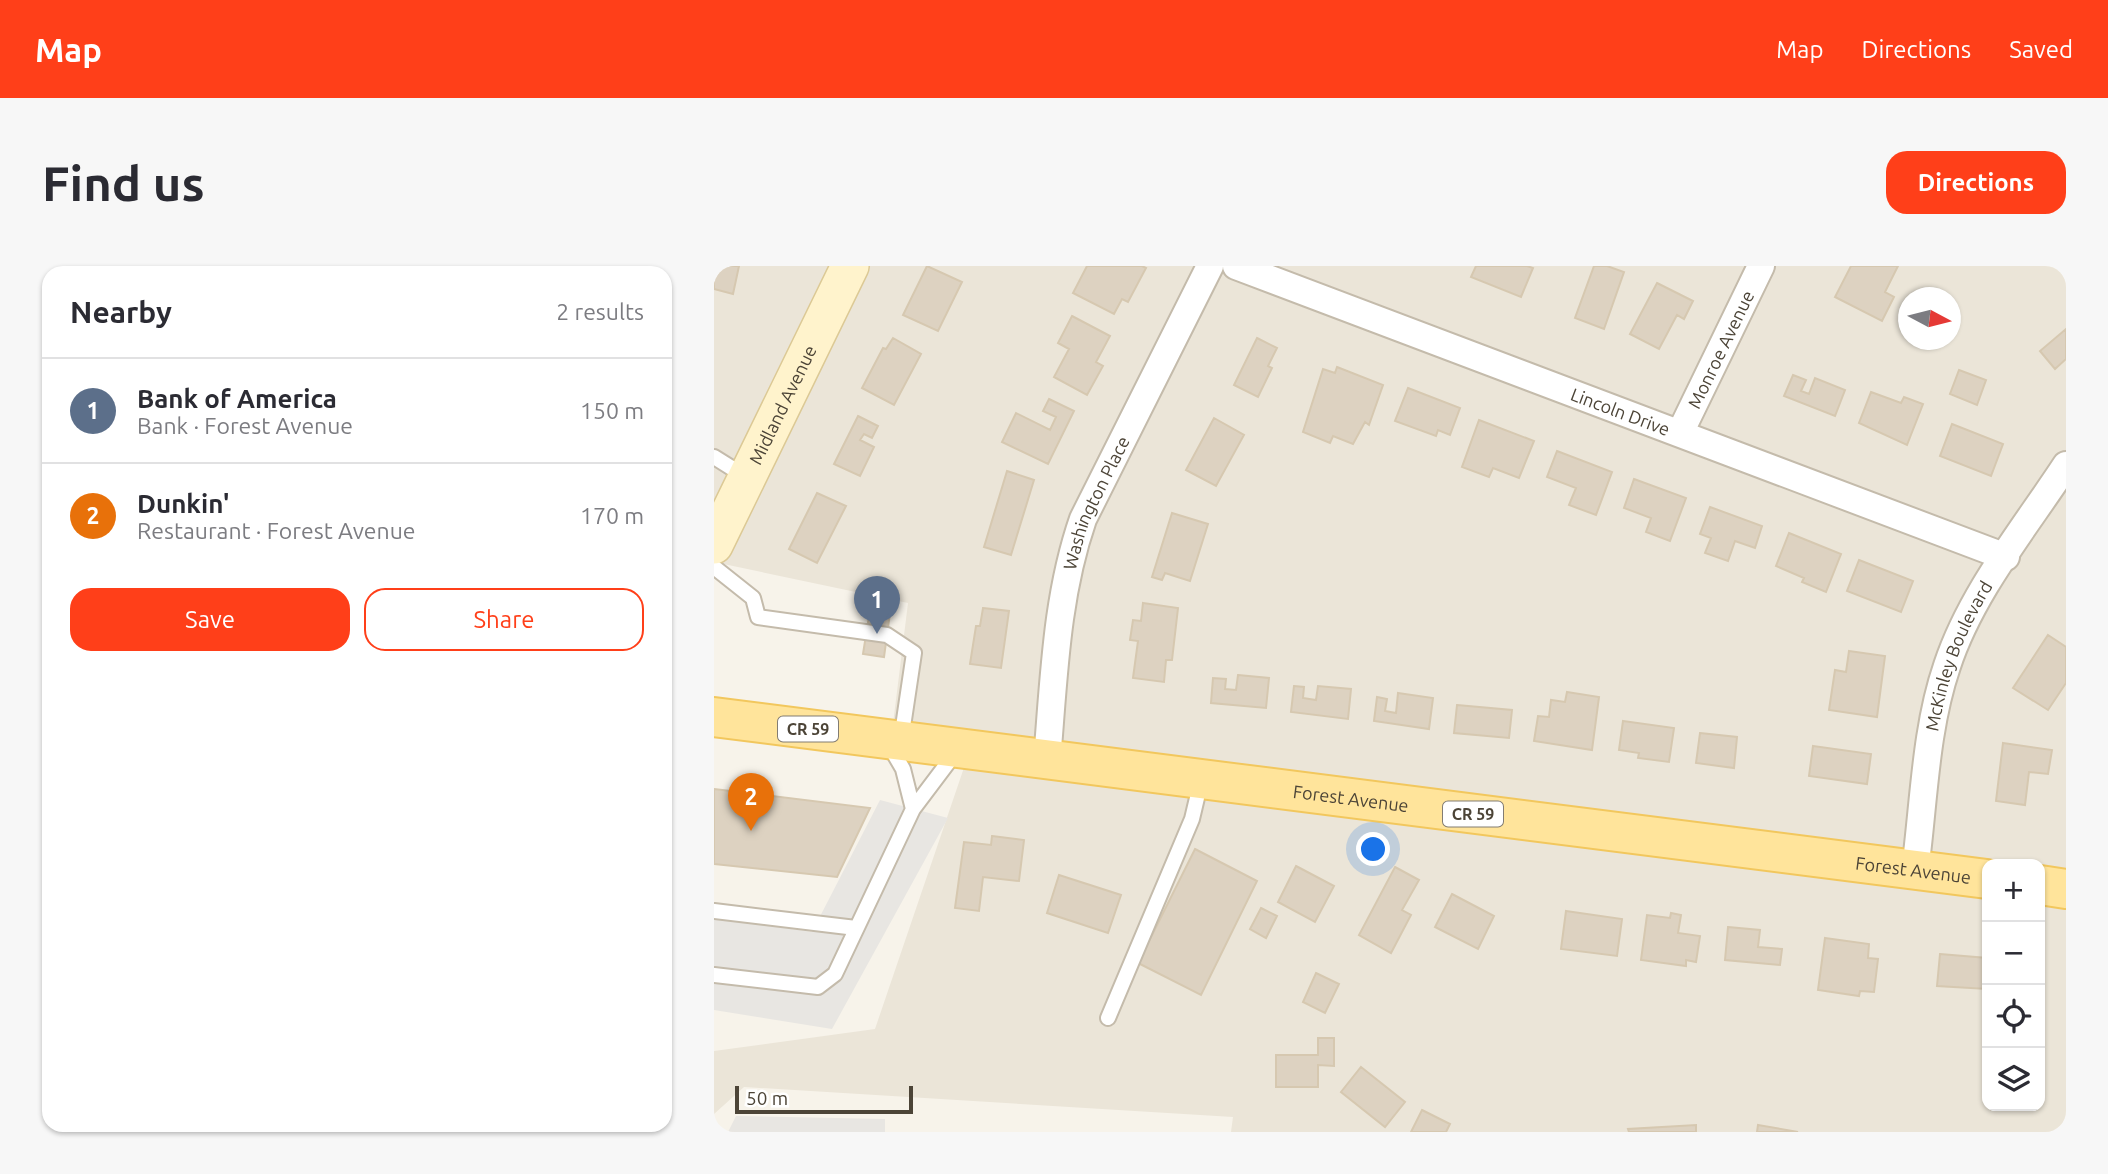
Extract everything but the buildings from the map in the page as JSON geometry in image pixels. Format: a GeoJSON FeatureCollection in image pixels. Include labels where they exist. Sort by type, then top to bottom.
{"type":"FeatureCollection","features":[{"type":"Feature","properties":{"kind":"main road","name":"Forest Avenue"},"geometry":{"type":"LineString","coordinates":[[714,717],[1982,878]]}},
{"type":"Feature","properties":{"kind":"main road"},"geometry":{"type":"LineString","coordinates":[[2045,887],[2066,889]]}},
{"type":"Feature","properties":{"kind":"street","name":"Midland Avenue"},"geometry":{"type":"LineString","coordinates":[[714,545],[850,266]]}},
{"type":"Feature","properties":{"kind":"street","name":"Washington Place"},"geometry":{"type":"LineString","coordinates":[[1047,760],[1061,597],[1069,560],[1083,519],[1210,266]]}},
{"type":"Feature","properties":{"kind":"street","name":"Lincoln Drive"},"geometry":{"type":"LineString","coordinates":[[1236,266],[2006,557]]}},
{"type":"Feature","properties":{"kind":"street","name":"Monroe Avenue"},"geometry":{"type":"LineString","coordinates":[[1680,433],[1762,266]]}},
{"type":"Feature","properties":{"kind":"street","name":"McKinley Boulevard"},"geometry":{"type":"LineString","coordinates":[[1915,870],[1936,705],[1947,664],[1967,620],[2066,465]]}},
{"type":"Feature","properties":{"kind":"lane"},"geometry":{"type":"LineString","coordinates":[[714,457],[747,478]]}},
{"type":"Feature","properties":{"kind":"lane"},"geometry":{"type":"LineString","coordinates":[[714,567],[753,598],[758,617],[887,635],[914,653],[893,740],[913,809]]}},
{"type":"Feature","properties":{"kind":"lane"},"geometry":{"type":"LineString","coordinates":[[714,975],[818,987],[835,974],[913,809],[959,748]]}},
{"type":"Feature","properties":{"kind":"lane"},"geometry":{"type":"LineString","coordinates":[[1108,1018],[1192,819],[1202,779]]}},
{"type":"Feature","properties":{"kind":"lane"},"geometry":{"type":"LineString","coordinates":[[714,911],[856,928]]}},
{"type":"Feature","properties":{"kind":"shaded area"},"geometry":{"type":"Polygon","coordinates":[[[714,266],[2066,266],[2066,1132],[1231,1132],[1233,1117],[744,1087],[714,1114],[714,1051],[875,1029],[970,750],[891,740],[908,603],[714,562],[714,266]]]}},
{"type":"Feature","properties":{"kind":"shaded area"},"geometry":{"type":"Polygon","coordinates":[[[880,800],[948,818],[832,1029],[714,1010],[714,918],[812,932],[880,800]]]}},
{"type":"Feature","properties":{"kind":"shaded area"},"geometry":{"type":"Polygon","coordinates":[[[736,1116],[885,1119],[885,1132],[728,1132],[736,1116]]]}},
{"type":"Feature","properties":{"kind":"place","name":"Bank of America"},"geometry":{"type":"Point","coordinates":[877,634]}},
{"type":"Feature","properties":{"kind":"place","name":"Dunkin'"},"geometry":{"type":"Point","coordinates":[751,831]}}]}
